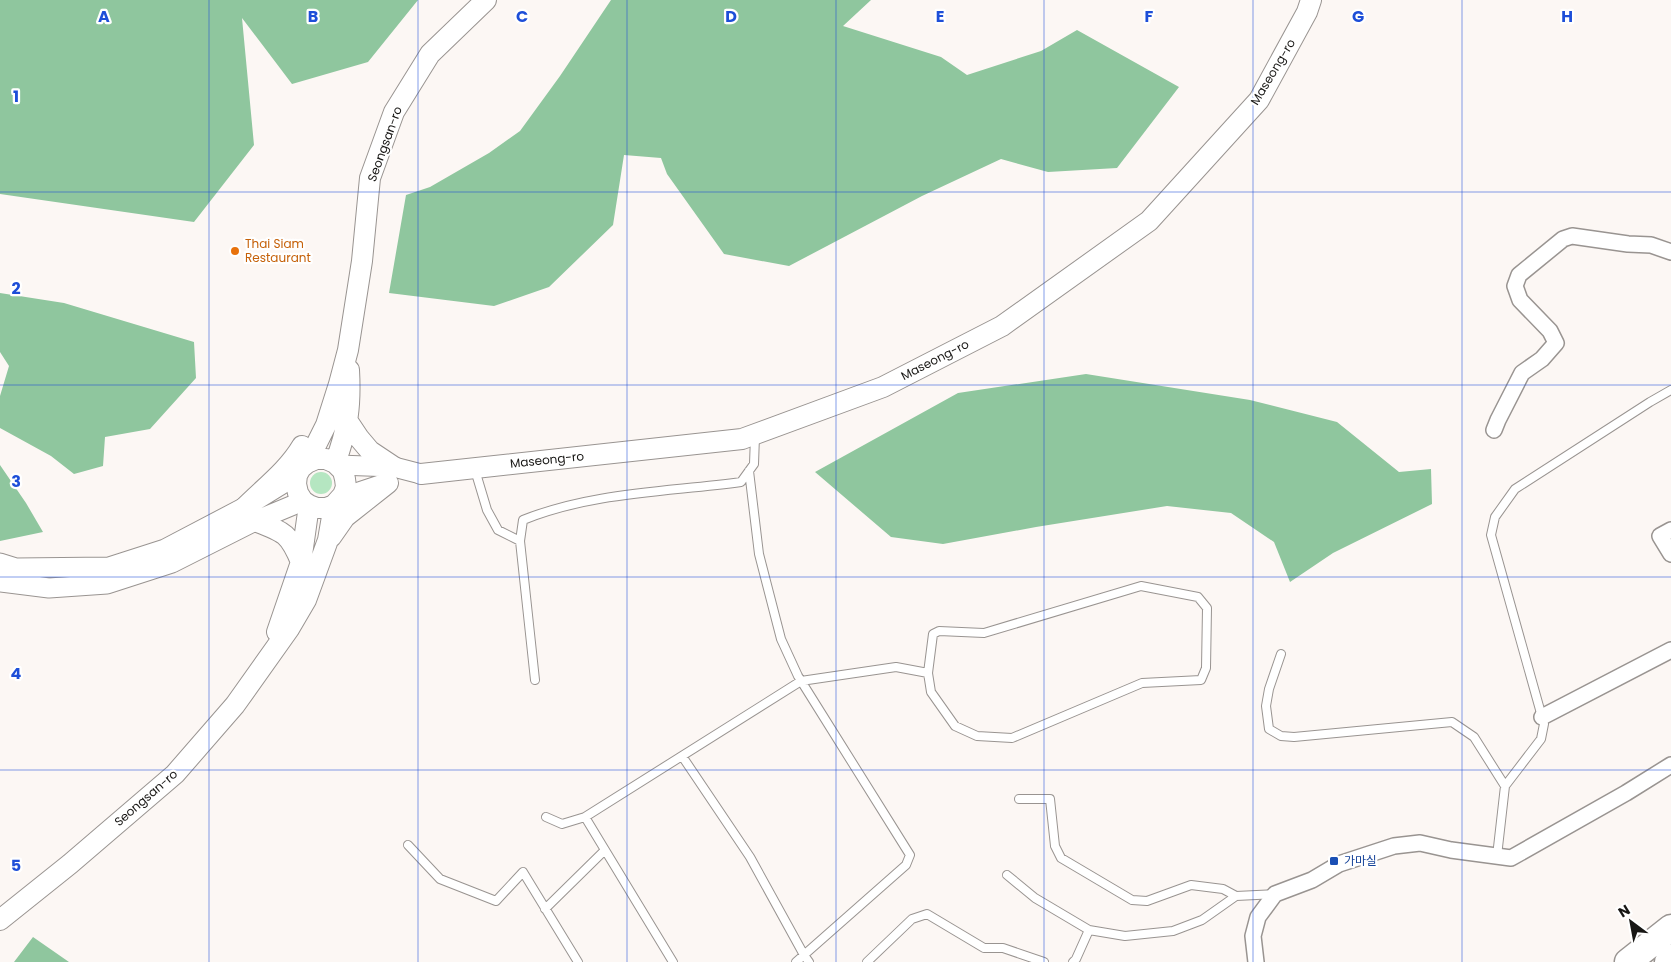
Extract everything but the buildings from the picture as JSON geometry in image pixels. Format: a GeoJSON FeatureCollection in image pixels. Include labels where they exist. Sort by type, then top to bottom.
{"type":"FeatureCollection","features":[{"type":"Feature","properties":{"kind":"highway"},"geometry":{"type":"LineString","coordinates":[[1628,962],[1671,928]]}},
{"type":"Feature","properties":{"kind":"highway"},"geometry":{"type":"LineString","coordinates":[[1668,962],[1671,958]]}},
{"type":"Feature","properties":{"kind":"main road","name":"Seongsan-ro"},"geometry":{"type":"LineString","coordinates":[[348,350],[362,261],[370,178],[394,112],[430,54],[486,0]]}},
{"type":"Feature","properties":{"kind":"main road","name":"Maseong-ro"},"geometry":{"type":"LineString","coordinates":[[421,474],[742,439],[883,387],[1002,326],[1148,221],[1259,100],[1307,12],[1311,0]]}},
{"type":"Feature","properties":{"kind":"main road"},"geometry":{"type":"LineString","coordinates":[[338,500],[326,508],[317,508],[306,503],[298,493],[296,484],[326,425],[348,350]]}},
{"type":"Feature","properties":{"kind":"main road"},"geometry":{"type":"LineString","coordinates":[[336,464],[344,439],[350,398],[348,350]]}},
{"type":"Feature","properties":{"kind":"main road"},"geometry":{"type":"LineString","coordinates":[[301,562],[293,543],[286,535],[250,514],[278,475],[297,454],[339,384]]}},
{"type":"Feature","properties":{"kind":"main road"},"geometry":{"type":"LineString","coordinates":[[328,540],[345,517],[391,475],[359,438],[347,420]]}},
{"type":"Feature","properties":{"kind":"main road"},"geometry":{"type":"LineString","coordinates":[[270,654],[289,629],[306,600],[328,540],[338,500],[346,487],[343,471],[336,464],[326,459],[316,459],[302,469]]}},
{"type":"Feature","properties":{"kind":"main road"},"geometry":{"type":"LineString","coordinates":[[270,654],[301,562],[306,503]]}},
{"type":"Feature","properties":{"kind":"main road","name":"Seongsan-ro"},"geometry":{"type":"LineString","coordinates":[[0,920],[70,864],[175,774],[235,705],[270,654]]}},
{"type":"Feature","properties":{"kind":"street"},"geometry":{"type":"LineString","coordinates":[[1494,430],[1522,373],[1542,359],[1556,343],[1550,331],[1520,300],[1515,286],[1519,275],[1563,238],[1572,236],[1628,244],[1651,245],[1671,252]]}},
{"type":"Feature","properties":{"kind":"street"},"geometry":{"type":"LineString","coordinates":[[336,464],[391,475],[421,474]]}},
{"type":"Feature","properties":{"kind":"street"},"geometry":{"type":"LineString","coordinates":[[0,582],[49,588],[107,584],[172,563],[250,514],[302,469]]}},
{"type":"Feature","properties":{"kind":"street"},"geometry":{"type":"LineString","coordinates":[[338,500],[391,475]]}},
{"type":"Feature","properties":{"kind":"street"},"geometry":{"type":"LineString","coordinates":[[0,563],[16,568],[109,567],[165,549],[250,514],[306,503]]}},
{"type":"Feature","properties":{"kind":"street"},"geometry":{"type":"LineString","coordinates":[[1671,530],[1660,536],[1671,554]]}},
{"type":"Feature","properties":{"kind":"street"},"geometry":{"type":"LineString","coordinates":[[1542,717],[1671,650]]}},
{"type":"Feature","properties":{"kind":"street"},"geometry":{"type":"LineString","coordinates":[[1256,962],[1253,936],[1258,917],[1275,894],[1312,880],[1339,864],[1394,846],[1420,843],[1451,850],[1511,858],[1618,798],[1671,764]]}},
{"type":"Feature","properties":{"kind":"lane"},"geometry":{"type":"LineString","coordinates":[[1497,856],[1505,786],[1541,739],[1544,724],[1491,535],[1495,517],[1515,489],[1671,390]]}},
{"type":"Feature","properties":{"kind":"lane"},"geometry":{"type":"LineString","coordinates":[[535,680],[520,541],[523,520],[542,512],[588,500],[741,482],[754,464],[755,434]]}},
{"type":"Feature","properties":{"kind":"lane"},"geometry":{"type":"LineString","coordinates":[[474,468],[487,510],[498,530],[520,541]]}},
{"type":"Feature","properties":{"kind":"lane"},"geometry":{"type":"LineString","coordinates":[[749,470],[759,554],[781,639],[801,681],[910,854],[906,865],[796,962]]}},
{"type":"Feature","properties":{"kind":"lane"},"geometry":{"type":"LineString","coordinates":[[1141,586],[1198,597],[1207,608],[1206,668],[1200,680],[1142,683],[1012,738],[977,736],[955,726],[931,692],[928,673],[933,634],[939,631],[984,633],[1141,586]]}},
{"type":"Feature","properties":{"kind":"lane"},"geometry":{"type":"LineString","coordinates":[[1281,654],[1266,706],[1269,729],[1281,736],[1294,737],[1452,722],[1474,737],[1505,786]]}},
{"type":"Feature","properties":{"kind":"lane"},"geometry":{"type":"LineString","coordinates":[[546,817],[562,824],[585,817],[801,681],[896,667],[928,673]]}},
{"type":"Feature","properties":{"kind":"lane"},"geometry":{"type":"LineString","coordinates":[[682,756],[750,857],[809,962]]}},
{"type":"Feature","properties":{"kind":"lane"},"geometry":{"type":"LineString","coordinates":[[1019,799],[1050,799],[1055,846],[1061,858],[1132,900],[1147,901],[1192,884],[1223,889],[1236,896],[1275,894]]}},
{"type":"Feature","properties":{"kind":"lane"},"geometry":{"type":"LineString","coordinates":[[585,817],[674,962]]}},
{"type":"Feature","properties":{"kind":"lane"},"geometry":{"type":"LineString","coordinates":[[408,845],[440,879],[496,901],[522,872],[578,962]]}},
{"type":"Feature","properties":{"kind":"lane"},"geometry":{"type":"LineString","coordinates":[[545,909],[605,850]]}},
{"type":"Feature","properties":{"kind":"lane"},"geometry":{"type":"LineString","coordinates":[[1007,875],[1035,898],[1089,930],[1125,936],[1172,931],[1202,920],[1236,896]]}},
{"type":"Feature","properties":{"kind":"lane"},"geometry":{"type":"LineString","coordinates":[[867,962],[912,919],[927,914],[984,948],[1003,948],[1044,962]]}},
{"type":"Feature","properties":{"kind":"lane"},"geometry":{"type":"LineString","coordinates":[[1073,962],[1089,930]]}},
{"type":"Feature","properties":{"kind":"green space"},"geometry":{"type":"Polygon","coordinates":[[[0,0],[418,0],[368,62],[292,84],[242,18],[254,145],[194,222],[0,194],[0,0]]]}},
{"type":"Feature","properties":{"kind":"green space"},"geometry":{"type":"Polygon","coordinates":[[[611,0],[871,0],[843,26],[941,57],[967,75],[1041,51],[1077,30],[1179,87],[1117,168],[1048,172],[1001,159],[922,196],[789,266],[724,254],[667,174],[661,158],[624,155],[613,225],[549,287],[494,306],[389,293],[406,195],[430,187],[489,153],[520,131],[611,0]]]}},
{"type":"Feature","properties":{"kind":"green space"},"geometry":{"type":"Polygon","coordinates":[[[0,293],[64,303],[194,342],[196,378],[150,429],[105,437],[103,466],[74,474],[51,456],[0,428],[0,396],[9,366],[0,352],[0,293]]]}},
{"type":"Feature","properties":{"kind":"green space"},"geometry":{"type":"Polygon","coordinates":[[[1086,374],[1250,400],[1337,422],[1399,472],[1431,469],[1432,504],[1333,553],[1290,582],[1274,542],[1231,513],[1167,506],[943,544],[891,537],[815,472],[958,393],[1086,374]]]}},
{"type":"Feature","properties":{"kind":"green space"},"geometry":{"type":"Polygon","coordinates":[[[0,465],[26,503],[43,532],[0,541],[0,465]]]}},
{"type":"Feature","properties":{"kind":"green space"},"geometry":{"type":"Polygon","coordinates":[[[321,472],[329,475],[332,483],[329,491],[321,494],[313,491],[310,483],[313,475],[321,472]]]}},
{"type":"Feature","properties":{"kind":"green space"},"geometry":{"type":"Polygon","coordinates":[[[33,937],[69,962],[14,962],[33,937]]]}},
{"type":"Feature","properties":{"kind":"place","name":"Thai Siam Restaurant"},"geometry":{"type":"Point","coordinates":[235,251]}},
{"type":"Feature","properties":{"kind":"place","name":"가마실"},"geometry":{"type":"Point","coordinates":[1334,861]}}]}
